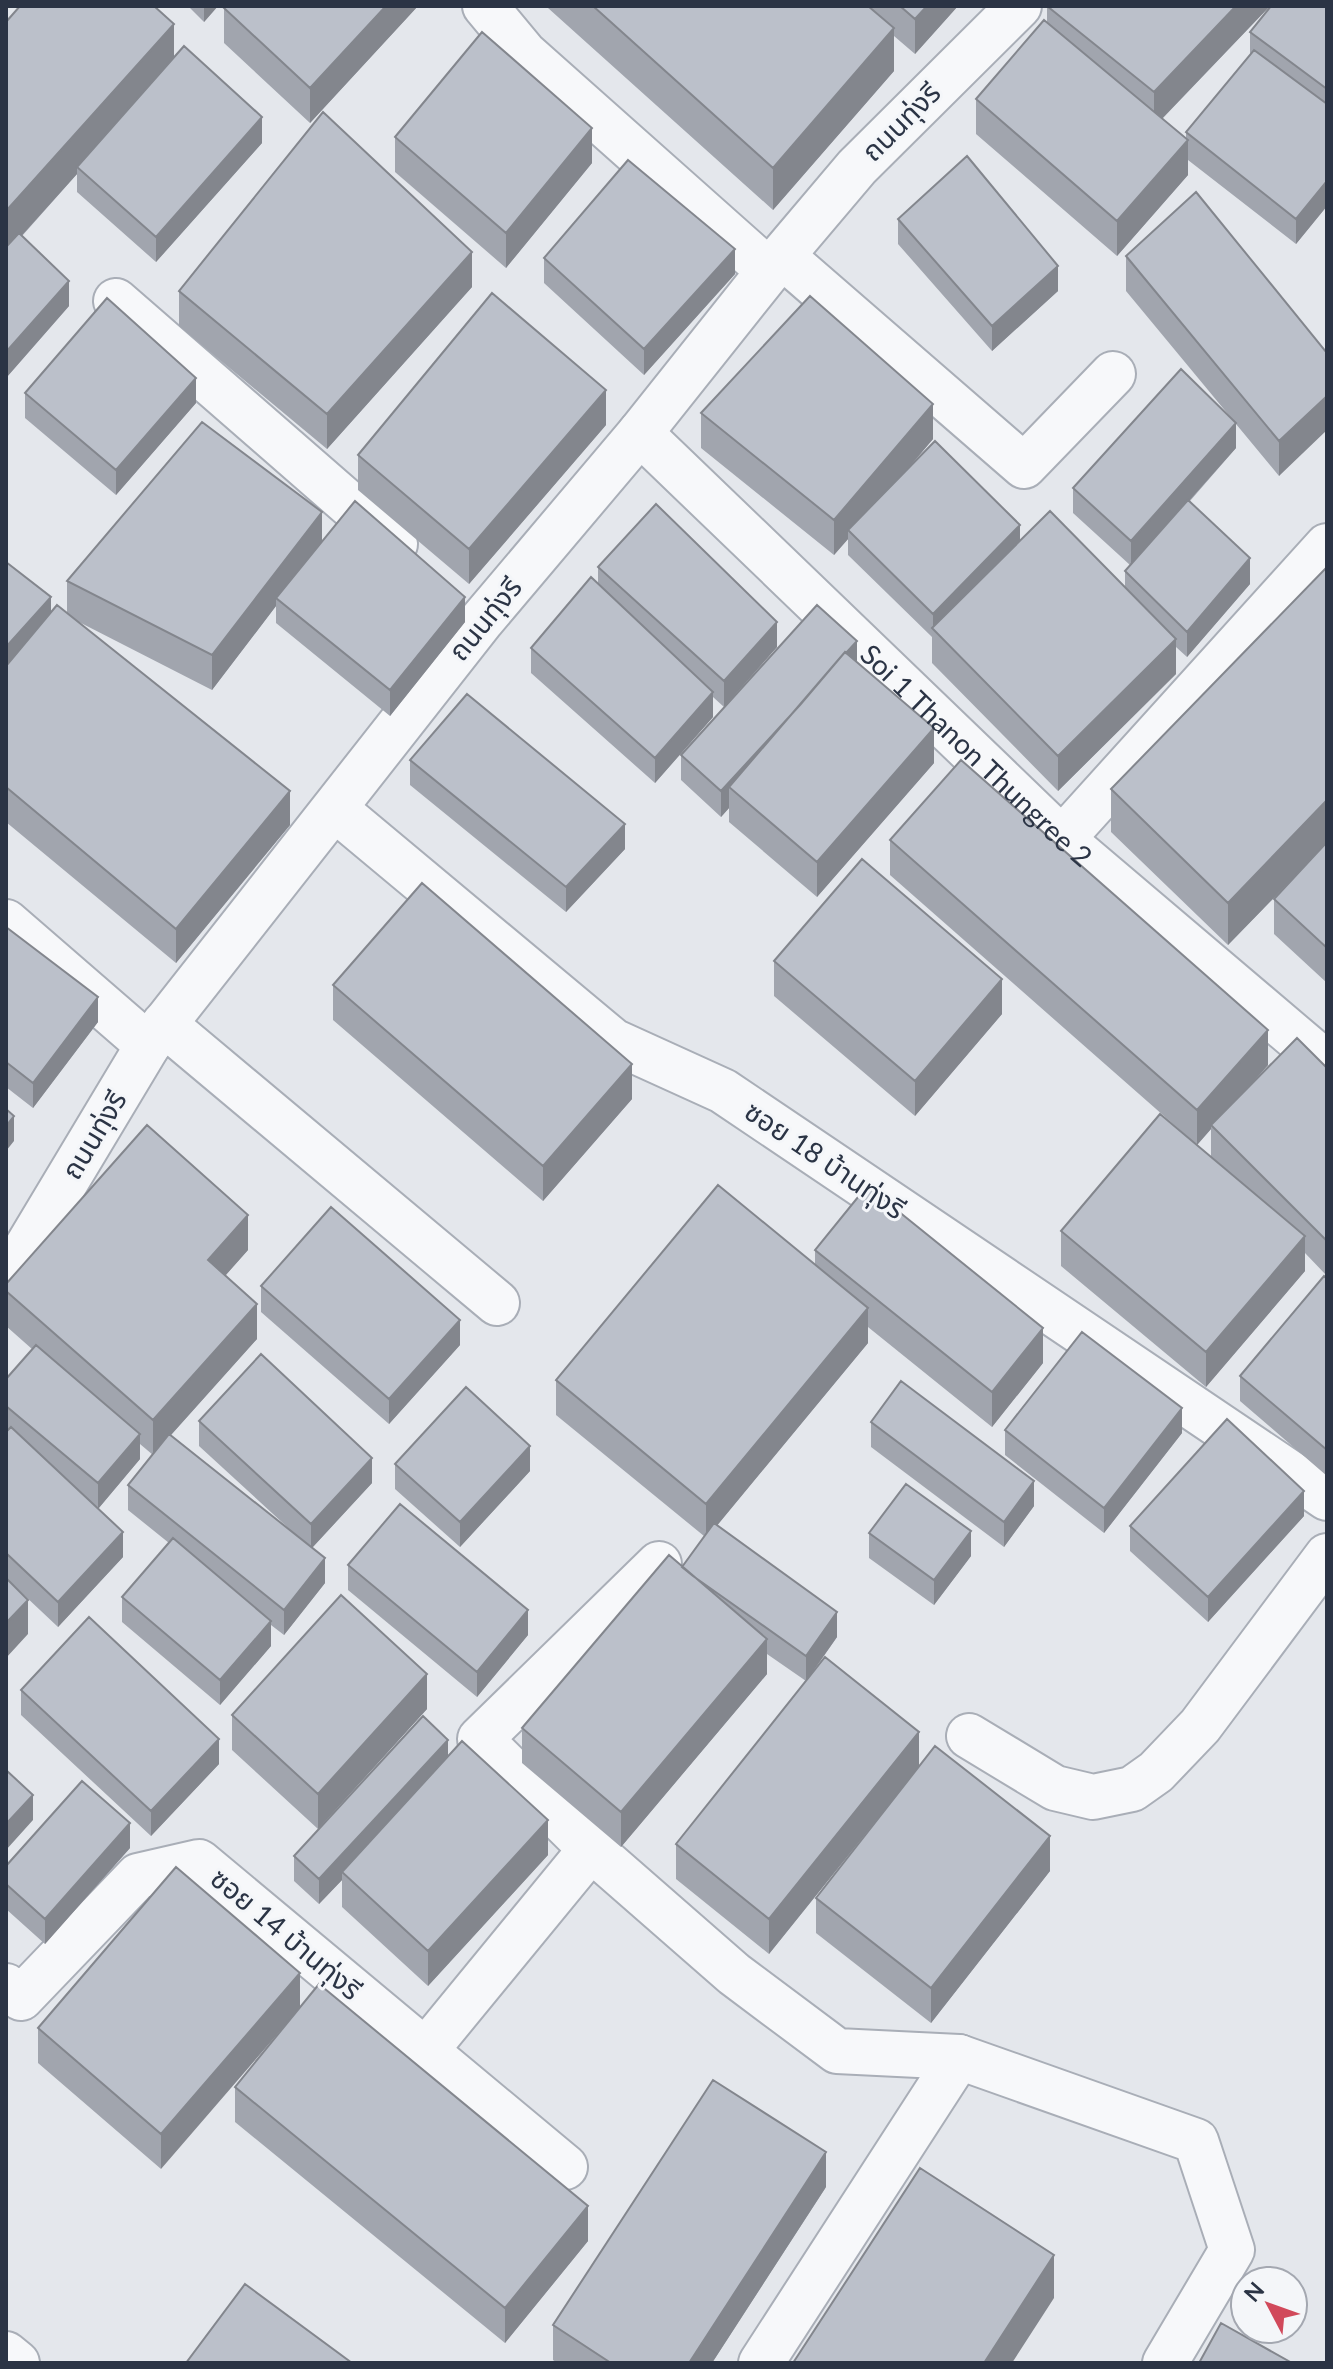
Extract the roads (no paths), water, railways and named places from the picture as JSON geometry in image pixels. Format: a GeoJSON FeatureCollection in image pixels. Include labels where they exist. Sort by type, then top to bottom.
{"type":"FeatureCollection","features":[{"type":"Feature","properties":{"kind":"street"},"geometry":{"type":"LineString","coordinates":[[485,6],[525,54],[1024,466],[1113,374]]}},
{"type":"Feature","properties":{"kind":"street","name":"ถนนทุ่งรี"},"geometry":{"type":"LineString","coordinates":[[6,1274],[25,1250],[156,1034],[482,620],[640,433],[857,167],[1019,6]]}},
{"type":"Feature","properties":{"kind":"street"},"geometry":{"type":"LineString","coordinates":[[116,301],[482,620]]}},
{"type":"Feature","properties":{"kind":"street","name":"Soi 1 Thanon Thungree 2"},"geometry":{"type":"LineString","coordinates":[[640,433],[1062,839],[1327,1064]]}},
{"type":"Feature","properties":{"kind":"street"},"geometry":{"type":"LineString","coordinates":[[1062,839],[1327,546]]}},
{"type":"Feature","properties":{"kind":"street","name":"ซอย 18 บ้านทุ่งรี"},"geometry":{"type":"LineString","coordinates":[[335,809],[613,1041],[723,1091],[1327,1498]]}},
{"type":"Feature","properties":{"kind":"street"},"geometry":{"type":"LineString","coordinates":[[6,922],[156,1034],[497,1303]]}},
{"type":"Feature","properties":{"kind":"street"},"geometry":{"type":"LineString","coordinates":[[969,1736],[1055,1788],[1093,1797],[1132,1789],[1156,1772],[1200,1726],[1327,1556]]}},
{"type":"Feature","properties":{"kind":"street"},"geometry":{"type":"LineString","coordinates":[[659,1564],[480,1739],[591,1849],[734,1974],[837,2051],[959,2057],[1196,2141],[1232,2250],[1165,2363]]}},
{"type":"Feature","properties":{"kind":"street"},"geometry":{"type":"LineString","coordinates":[[426,2050],[591,1849]]}},
{"type":"Feature","properties":{"kind":"street","name":"ซอย 14 บ้านทุ่งรี"},"geometry":{"type":"LineString","coordinates":[[6,1986],[21,1998],[138,1876],[199,1862],[565,2167]]}},
{"type":"Feature","properties":{"kind":"street"},"geometry":{"type":"LineString","coordinates":[[761,2363],[959,2057]]}},
{"type":"Feature","properties":{"kind":"street"},"geometry":{"type":"LineString","coordinates":[[6,2354],[17,2363]]}}]}
